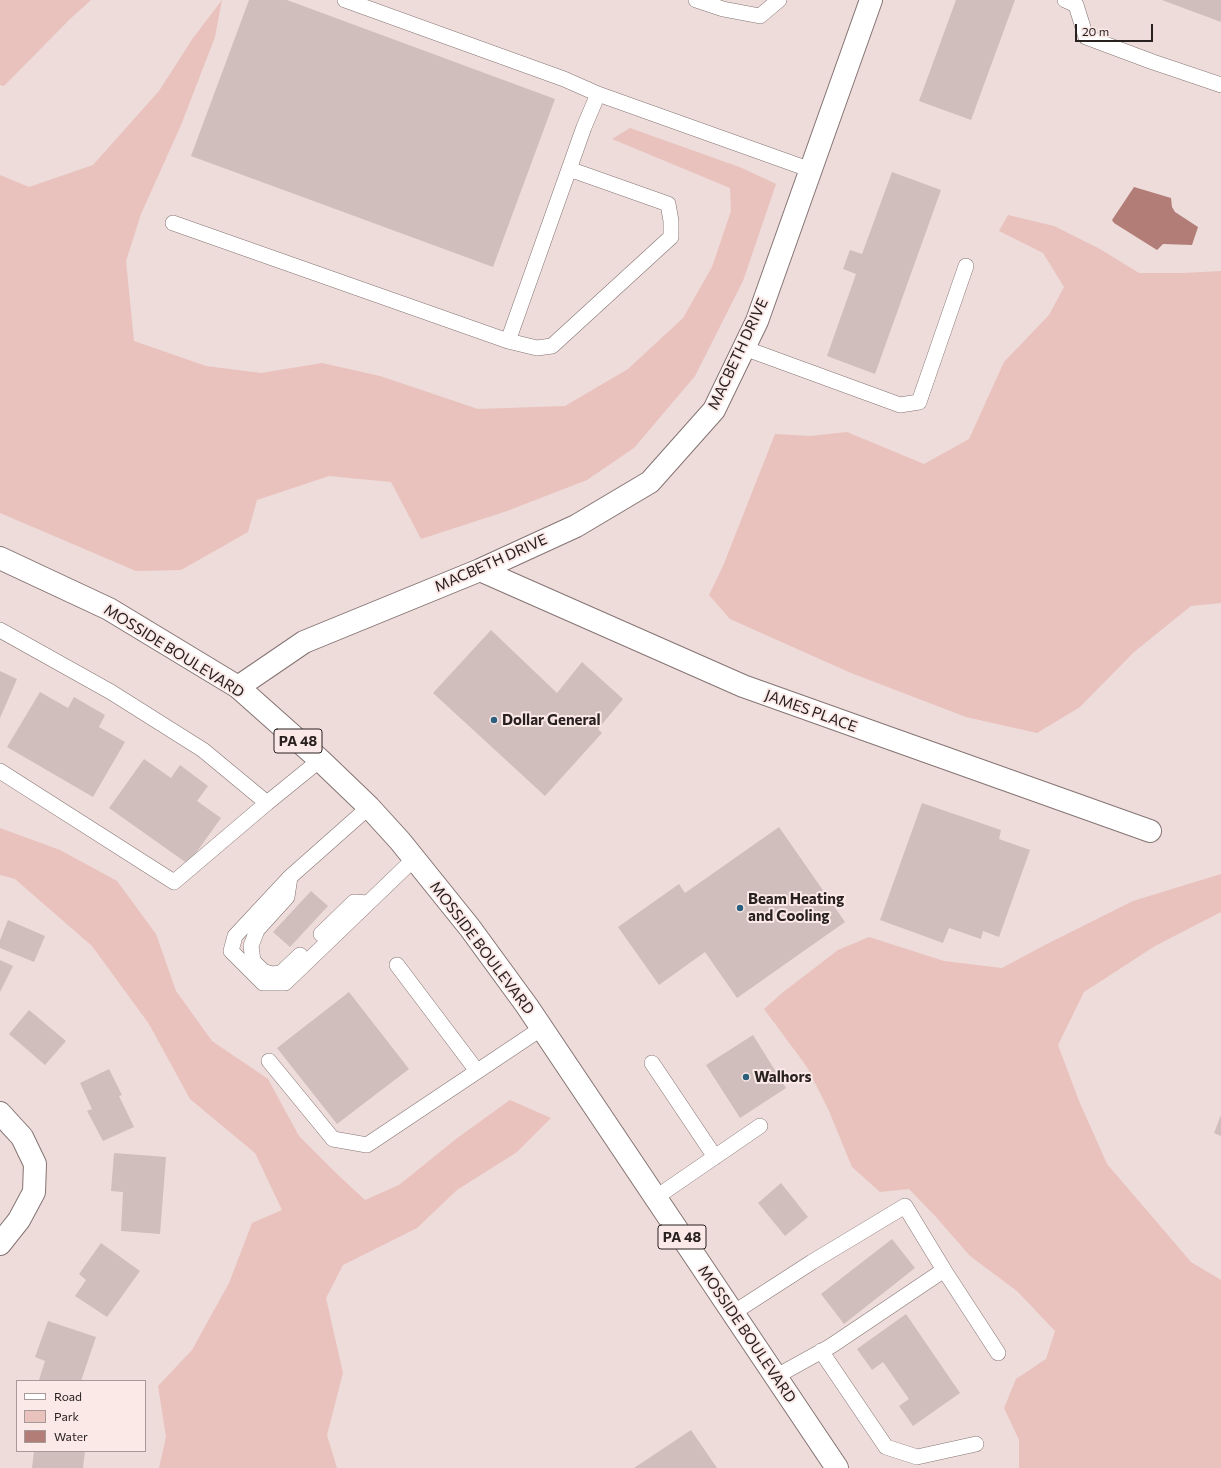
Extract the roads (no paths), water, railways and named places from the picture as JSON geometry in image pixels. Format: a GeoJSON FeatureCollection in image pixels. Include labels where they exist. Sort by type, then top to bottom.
{"type":"FeatureCollection","features":[{"type":"Feature","properties":{"kind":"street","name":"MACBETH DRIVE"},"geometry":{"type":"LineString","coordinates":[[238,687],[304,642],[480,570],[576,526],[650,482],[714,410],[757,321],[872,0]]}},
{"type":"Feature","properties":{"kind":"street","name":"MOSSIDE BOULEVARD"},"geometry":{"type":"LineString","coordinates":[[0,558],[109,610],[238,687],[320,760],[369,807],[414,859],[470,928],[542,1028],[837,1468]]}},
{"type":"Feature","properties":{"kind":"street","name":"JAMES PLACE"},"geometry":{"type":"LineString","coordinates":[[480,570],[743,686],[1150,831]]}},
{"type":"Feature","properties":{"kind":"street"},"geometry":{"type":"LineString","coordinates":[[0,1113],[22,1137],[35,1164],[34,1192],[19,1220],[0,1244]]}},
{"type":"Feature","properties":{"kind":"lane"},"geometry":{"type":"LineString","coordinates":[[345,0],[564,78],[598,94],[811,170]]}},
{"type":"Feature","properties":{"kind":"lane"},"geometry":{"type":"LineString","coordinates":[[696,0],[712,2],[723,8],[760,16],[778,0]]}},
{"type":"Feature","properties":{"kind":"lane"},"geometry":{"type":"LineString","coordinates":[[1065,0],[1076,5],[1086,36],[1153,62],[1221,85]]}},
{"type":"Feature","properties":{"kind":"lane"},"geometry":{"type":"LineString","coordinates":[[508,341],[584,127],[598,94]]}},
{"type":"Feature","properties":{"kind":"lane"},"geometry":{"type":"LineString","coordinates":[[173,223],[508,341],[537,348],[552,346],[671,237],[671,221],[668,204],[569,169]]}},
{"type":"Feature","properties":{"kind":"lane"},"geometry":{"type":"LineString","coordinates":[[744,348],[900,405],[919,402],[966,266]]}},
{"type":"Feature","properties":{"kind":"lane"},"geometry":{"type":"LineString","coordinates":[[0,630],[111,692],[203,750],[267,803]]}},
{"type":"Feature","properties":{"kind":"lane"},"geometry":{"type":"LineString","coordinates":[[0,771],[174,882],[320,760]]}},
{"type":"Feature","properties":{"kind":"lane"},"geometry":{"type":"LineString","coordinates":[[369,807],[290,877],[235,936],[231,950],[263,983],[285,983],[414,859]]}},
{"type":"Feature","properties":{"kind":"lane"},"geometry":{"type":"LineString","coordinates":[[290,877],[287,897],[257,930],[251,946],[253,961],[263,971],[272,974],[281,973],[354,902],[368,903]]}},
{"type":"Feature","properties":{"kind":"lane"},"geometry":{"type":"LineString","coordinates":[[397,965],[477,1071]]}},
{"type":"Feature","properties":{"kind":"lane"},"geometry":{"type":"LineString","coordinates":[[269,1061],[333,1139],[367,1145],[542,1028]]}},
{"type":"Feature","properties":{"kind":"lane"},"geometry":{"type":"LineString","coordinates":[[652,1063],[715,1157]]}},
{"type":"Feature","properties":{"kind":"lane"},"geometry":{"type":"LineString","coordinates":[[655,1198],[760,1126]]}},
{"type":"Feature","properties":{"kind":"lane"},"geometry":{"type":"LineString","coordinates":[[733,1314],[812,1262],[905,1206],[944,1270],[998,1353]]}},
{"type":"Feature","properties":{"kind":"lane"},"geometry":{"type":"LineString","coordinates":[[775,1377],[821,1351],[944,1270]]}},
{"type":"Feature","properties":{"kind":"lane"},"geometry":{"type":"LineString","coordinates":[[821,1351],[886,1447],[917,1457],[976,1444]]}},
{"type":"Feature","properties":{"kind":"water"},"geometry":{"type":"Polygon","coordinates":[[[1134,187],[1171,198],[1172,207],[1175,212],[1198,227],[1192,245],[1163,244],[1157,250],[1114,223],[1112,220],[1134,187]]]}},
{"type":"Feature","properties":{"kind":"place","name":"Dollar General"},"geometry":{"type":"Point","coordinates":[494,720]}},
{"type":"Feature","properties":{"kind":"place","name":"Beam Heating and Cooling"},"geometry":{"type":"Point","coordinates":[740,908]}},
{"type":"Feature","properties":{"kind":"place","name":"Walhors"},"geometry":{"type":"Point","coordinates":[746,1077]}}]}
